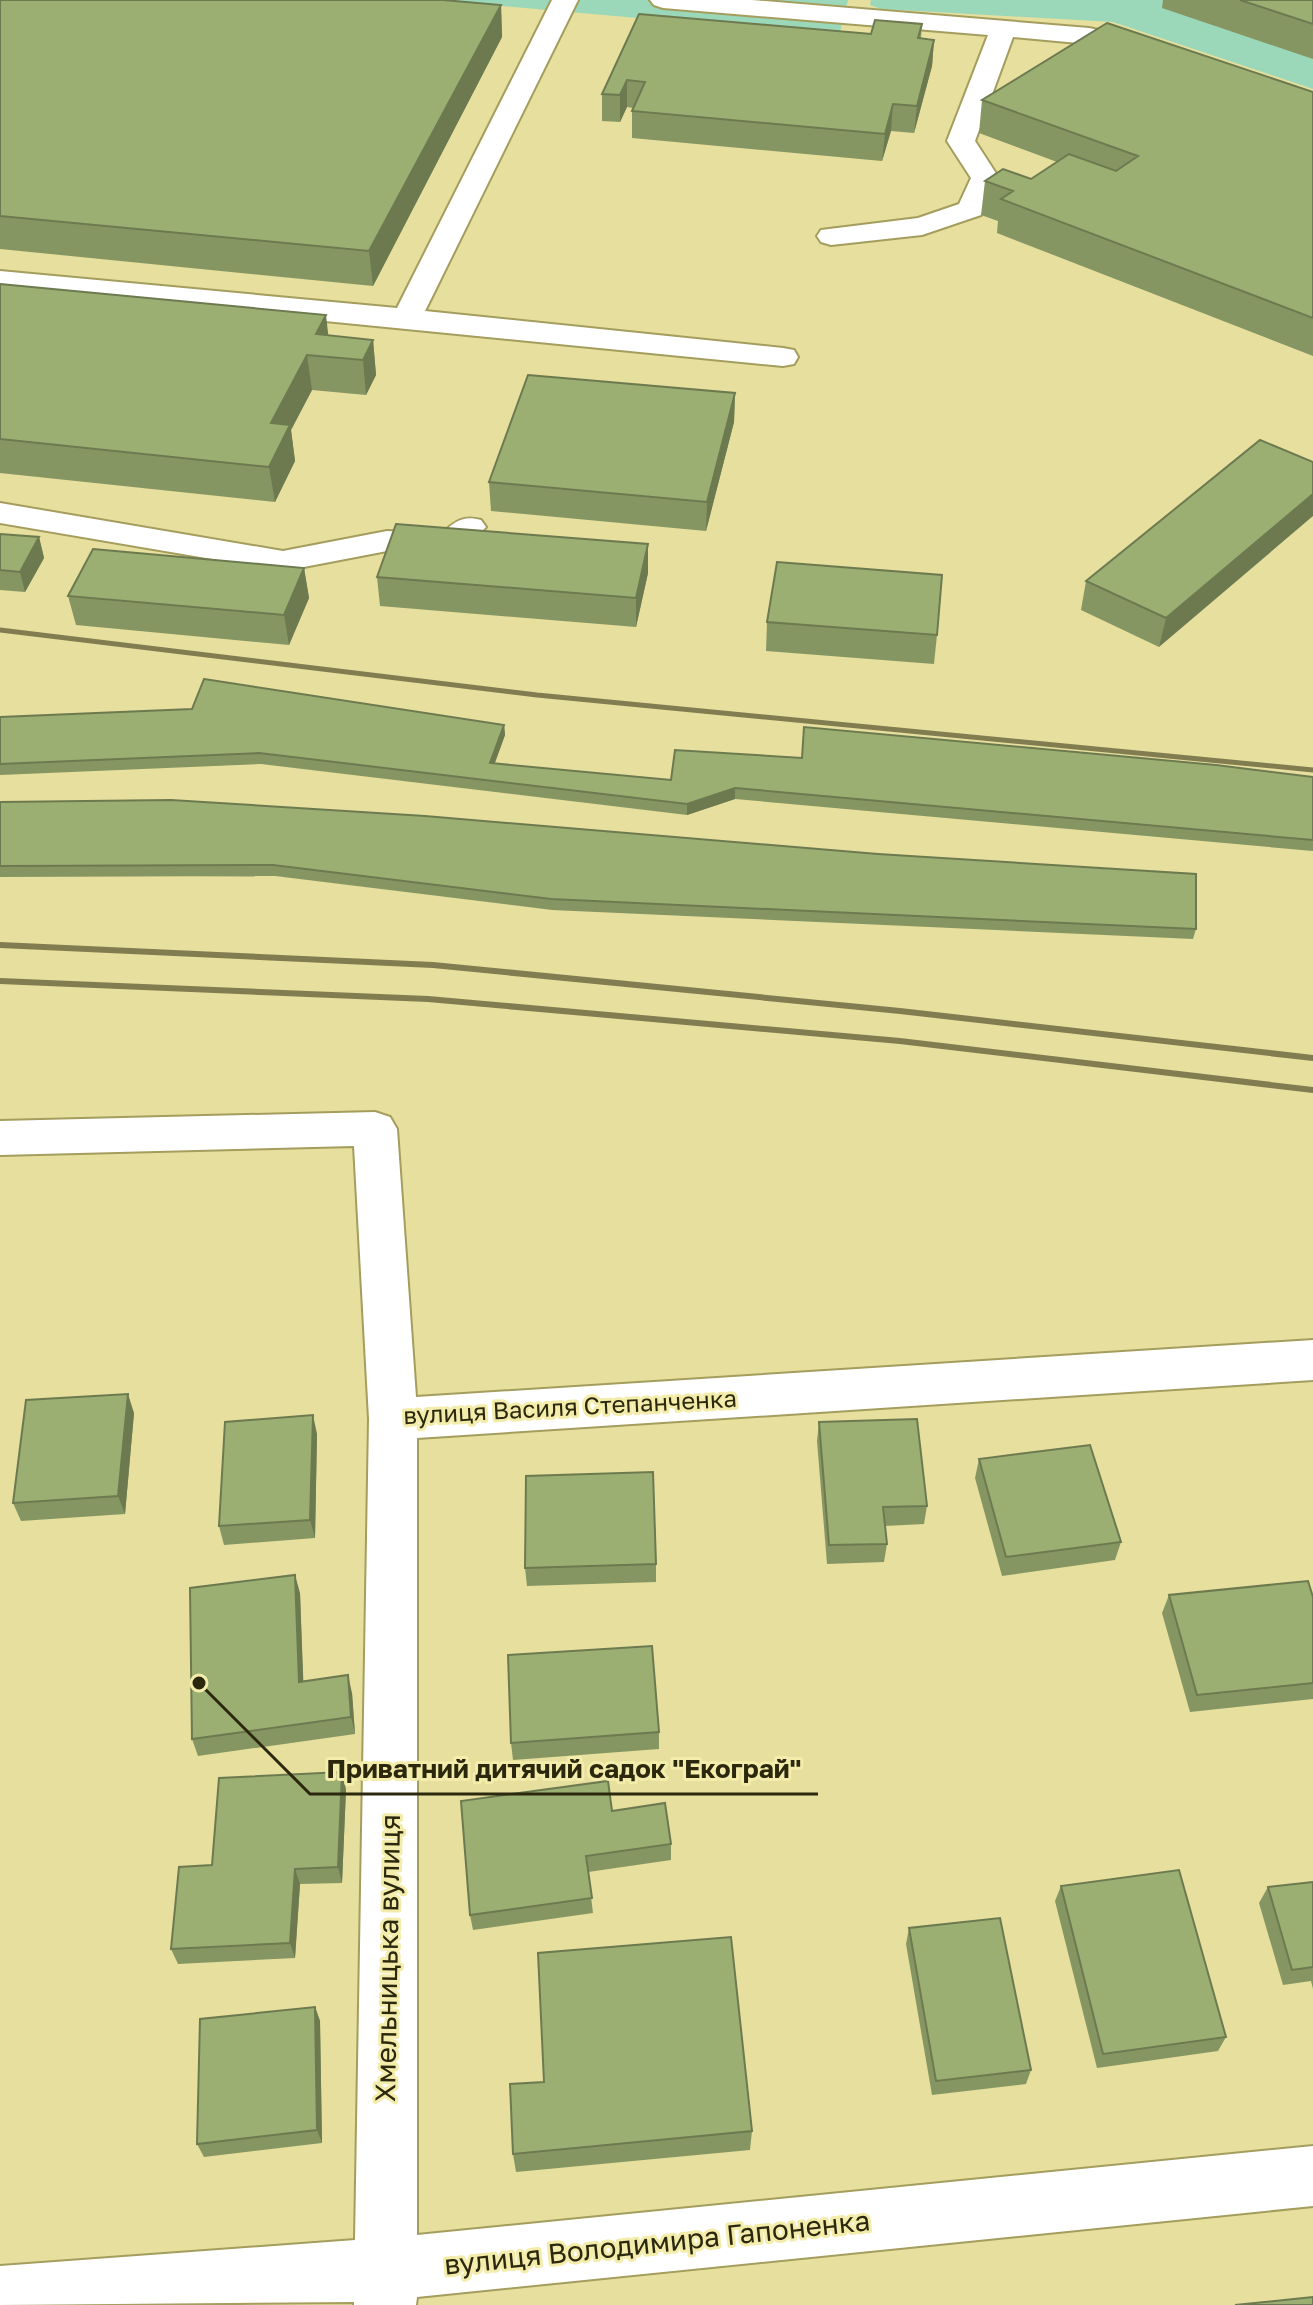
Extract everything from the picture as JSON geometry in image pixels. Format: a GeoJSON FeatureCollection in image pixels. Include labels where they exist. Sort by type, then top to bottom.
{"type":"FeatureCollection","features":[{"type":"Feature","properties":{"kind":"street"},"geometry":{"type":"LineString","coordinates":[[406,318],[565,0]]}},
{"type":"Feature","properties":{"kind":"street"},"geometry":{"type":"LineString","coordinates":[[663,0],[837,6],[1003,29],[1089,36],[1163,49]]}},
{"type":"Feature","properties":{"kind":"street"},"geometry":{"type":"LineString","coordinates":[[831,236],[922,226],[971,209],[985,178],[961,141],[1003,29]]}},
{"type":"Feature","properties":{"kind":"street"},"geometry":{"type":"LineString","coordinates":[[0,280],[783,357]]}},
{"type":"Feature","properties":{"kind":"street"},"geometry":{"type":"LineString","coordinates":[[0,513],[283,561],[387,541],[449,545],[469,527]]}},
{"type":"Feature","properties":{"kind":"street","name":"вулиця Василя Степанченка"},"geometry":{"type":"LineString","coordinates":[[0,1138],[375,1129],[393,1419],[1313,1360]]}},
{"type":"Feature","properties":{"kind":"street","name":"Хмельницька вулиця"},"geometry":{"type":"LineString","coordinates":[[384,2287],[393,1419]]}},
{"type":"Feature","properties":{"kind":"street","name":"вулиця Володимира Гапоненка"},"geometry":{"type":"LineString","coordinates":[[0,2297],[384,2287],[1313,2176]]}},
{"type":"Feature","properties":{"kind":"green space"},"geometry":{"type":"Polygon","coordinates":[[[435,0],[848,0],[839,36],[435,0]]]}},
{"type":"Feature","properties":{"kind":"green space"},"geometry":{"type":"Polygon","coordinates":[[[871,0],[1176,0],[1313,59],[1313,89],[1113,22],[881,9],[870,5],[871,0]]]}},
{"type":"Feature","properties":{"kind":"building"},"geometry":{"type":"Polygon","coordinates":[[[0,0],[443,0],[501,5],[369,251],[0,216],[0,0]]]}},
{"type":"Feature","properties":{"kind":"building"},"geometry":{"type":"Polygon","coordinates":[[[1240,0],[1313,0],[1313,24],[1240,0]]]}},
{"type":"Feature","properties":{"kind":"building"},"geometry":{"type":"Polygon","coordinates":[[[639,14],[871,34],[875,20],[922,24],[918,38],[934,40],[917,106],[893,104],[885,134],[632,111],[645,82],[627,80],[620,95],[602,94],[639,14]]]}},
{"type":"Feature","properties":{"kind":"building"},"geometry":{"type":"Polygon","coordinates":[[[1107,23],[1313,92],[1313,318],[1001,199],[1013,191],[985,181],[1003,169],[1031,179],[1069,154],[1116,171],[1138,156],[982,100],[1107,23]]]}},
{"type":"Feature","properties":{"kind":"building"},"geometry":{"type":"Polygon","coordinates":[[[0,284],[326,315],[316,334],[373,340],[363,360],[307,355],[271,423],[290,425],[269,467],[0,439],[0,284]]]}},
{"type":"Feature","properties":{"kind":"building"},"geometry":{"type":"Polygon","coordinates":[[[528,375],[735,393],[707,502],[489,482],[528,375]]]}},
{"type":"Feature","properties":{"kind":"building"},"geometry":{"type":"Polygon","coordinates":[[[1260,440],[1313,462],[1313,494],[1166,618],[1086,581],[1260,440]]]}},
{"type":"Feature","properties":{"kind":"building"},"geometry":{"type":"Polygon","coordinates":[[[396,524],[648,544],[636,598],[377,577],[396,524]]]}},
{"type":"Feature","properties":{"kind":"building"},"geometry":{"type":"Polygon","coordinates":[[[0,534],[39,537],[20,572],[0,570],[0,534]]]}},
{"type":"Feature","properties":{"kind":"building"},"geometry":{"type":"Polygon","coordinates":[[[93,549],[304,568],[284,615],[68,596],[93,549]]]}},
{"type":"Feature","properties":{"kind":"building"},"geometry":{"type":"Polygon","coordinates":[[[777,562],[942,575],[937,635],[767,622],[777,562]]]}},
{"type":"Feature","properties":{"kind":"building"},"geometry":{"type":"Polygon","coordinates":[[[204,679],[504,725],[490,763],[671,780],[675,750],[802,758],[804,727],[1216,765],[1313,777],[1313,840],[735,788],[687,804],[259,753],[0,764],[0,717],[192,709],[204,679]]]}},
{"type":"Feature","properties":{"kind":"building"},"geometry":{"type":"Polygon","coordinates":[[[171,800],[425,816],[878,854],[1196,874],[1196,929],[551,899],[273,865],[0,866],[0,802],[171,800]]]}},
{"type":"Feature","properties":{"kind":"building"},"geometry":{"type":"Polygon","coordinates":[[[128,1394],[118,1496],[13,1503],[26,1400],[128,1394]]]}},
{"type":"Feature","properties":{"kind":"building"},"geometry":{"type":"Polygon","coordinates":[[[313,1415],[310,1520],[219,1526],[225,1422],[313,1415]]]}},
{"type":"Feature","properties":{"kind":"building"},"geometry":{"type":"Polygon","coordinates":[[[917,1419],[927,1506],[883,1507],[887,1544],[829,1545],[819,1422],[917,1419]]]}},
{"type":"Feature","properties":{"kind":"building"},"geometry":{"type":"Polygon","coordinates":[[[1090,1445],[1121,1542],[1006,1557],[979,1459],[1090,1445]]]}},
{"type":"Feature","properties":{"kind":"building"},"geometry":{"type":"Polygon","coordinates":[[[653,1472],[656,1564],[525,1568],[526,1476],[653,1472]]]}},
{"type":"Feature","properties":{"kind":"building"},"geometry":{"type":"Polygon","coordinates":[[[295,1575],[299,1682],[348,1675],[351,1717],[192,1739],[190,1588],[295,1575]]]}},
{"type":"Feature","properties":{"kind":"building"},"geometry":{"type":"Polygon","coordinates":[[[1308,1581],[1313,1597],[1313,1683],[1197,1695],[1169,1595],[1308,1581]]]}},
{"type":"Feature","properties":{"kind":"building"},"geometry":{"type":"Polygon","coordinates":[[[652,1646],[659,1732],[511,1743],[508,1655],[652,1646]]]}},
{"type":"Feature","properties":{"kind":"building"},"geometry":{"type":"Polygon","coordinates":[[[342,1772],[338,1867],[295,1869],[290,1943],[171,1949],[179,1867],[212,1865],[219,1778],[342,1772]]]}},
{"type":"Feature","properties":{"kind":"building"},"geometry":{"type":"Polygon","coordinates":[[[608,1781],[612,1811],[665,1803],[671,1844],[586,1856],[592,1898],[470,1915],[461,1801],[608,1781]]]}},
{"type":"Feature","properties":{"kind":"building"},"geometry":{"type":"Polygon","coordinates":[[[1179,1870],[1226,2037],[1103,2054],[1061,1886],[1179,1870]]]}},
{"type":"Feature","properties":{"kind":"building"},"geometry":{"type":"Polygon","coordinates":[[[1313,1882],[1313,1967],[1292,1970],[1268,1887],[1313,1882]]]}},
{"type":"Feature","properties":{"kind":"building"},"geometry":{"type":"Polygon","coordinates":[[[1000,1918],[1031,2070],[936,2081],[909,1928],[1000,1918]]]}},
{"type":"Feature","properties":{"kind":"building"},"geometry":{"type":"Polygon","coordinates":[[[731,1937],[752,2131],[513,2154],[510,2084],[544,2082],[538,1953],[731,1937]]]}},
{"type":"Feature","properties":{"kind":"building"},"geometry":{"type":"Polygon","coordinates":[[[315,2007],[317,2130],[197,2144],[200,2019],[315,2007]]]}},
{"type":"Feature","properties":{"kind":"building"},"geometry":{"type":"Polygon","coordinates":[[[1313,2297],[1313,2305],[1235,2305],[1313,2297]]]}},
{"type":"Feature","properties":{"kind":"railway"},"geometry":{"type":"LineString","coordinates":[[0,630],[537,695],[1313,770]]}},
{"type":"Feature","properties":{"kind":"railway"},"geometry":{"type":"LineString","coordinates":[[0,945],[433,965],[900,1011],[1313,1058]]}},
{"type":"Feature","properties":{"kind":"railway"},"geometry":{"type":"LineString","coordinates":[[0,981],[428,999],[900,1041],[1313,1090]]}},
{"type":"Feature","properties":{"kind":"place","name":"Приватний дитячий садок \"Екограй\""},"geometry":{"type":"Point","coordinates":[199,1683]}}]}
